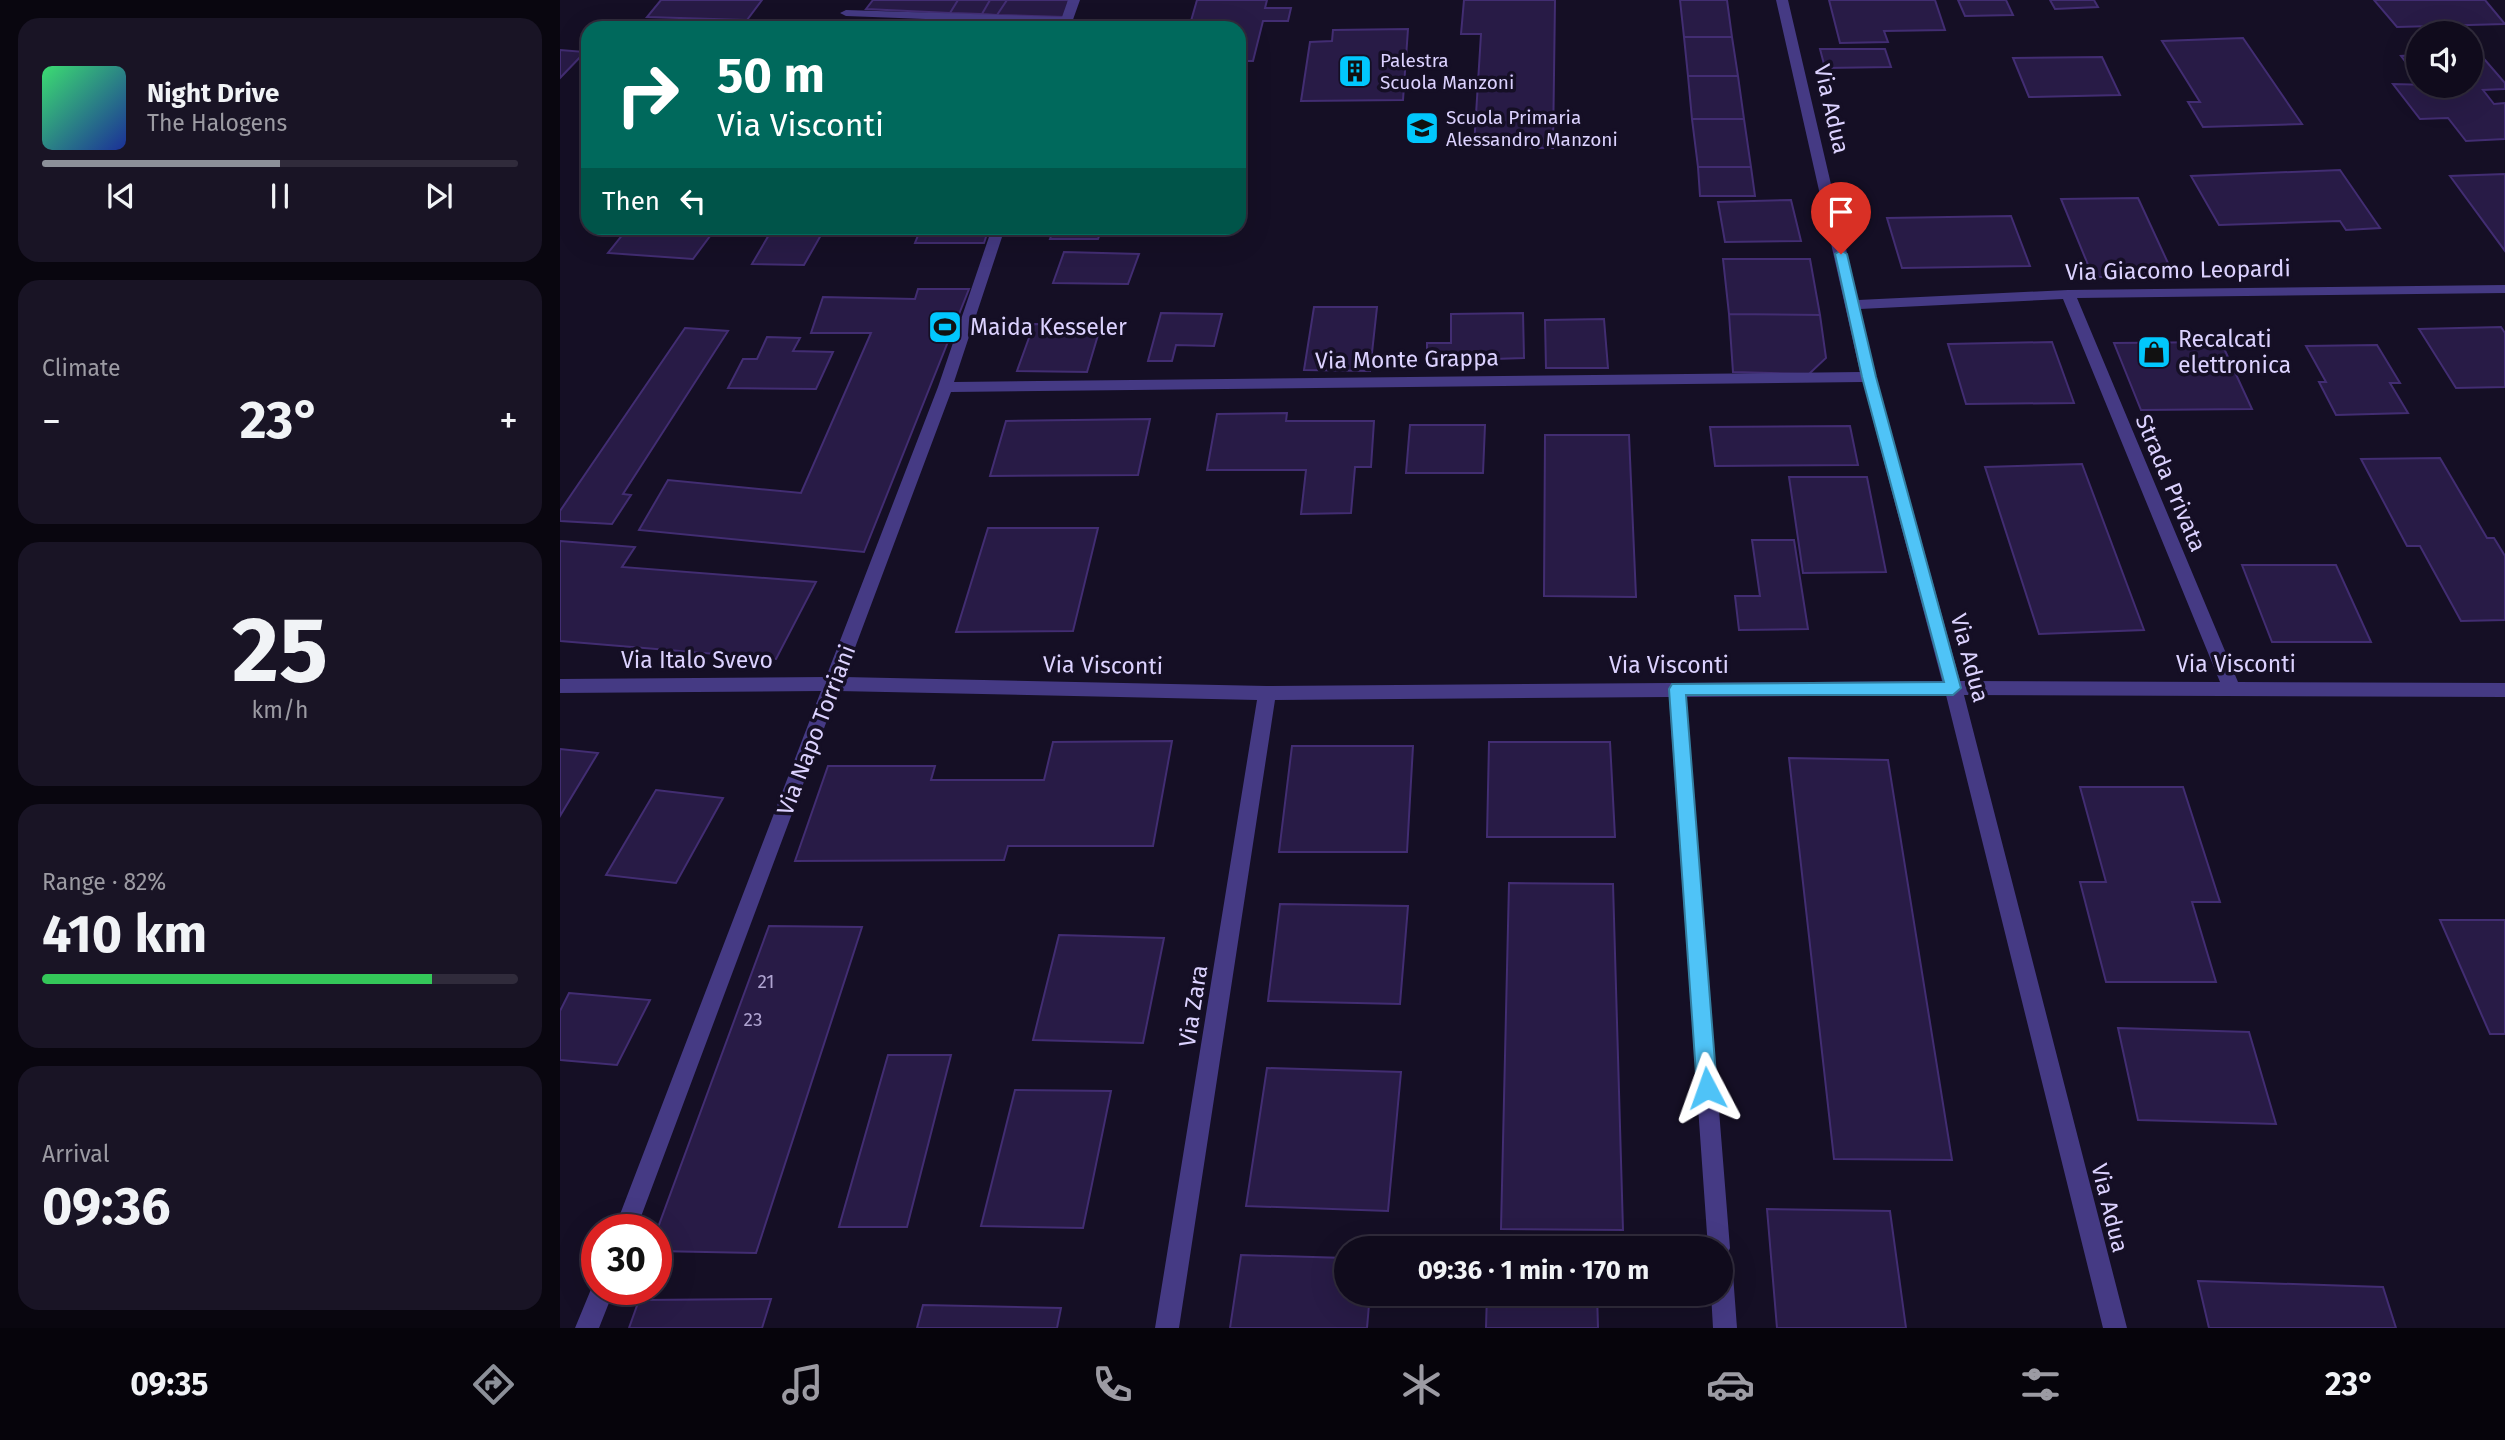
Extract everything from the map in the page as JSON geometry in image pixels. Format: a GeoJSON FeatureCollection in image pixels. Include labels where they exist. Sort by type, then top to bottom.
{"type":"FeatureCollection","features":[{"type":"Feature","properties":{"kind":"street"},"geometry":{"type":"LineString","coordinates":[[1066,21],[1074,0]]}},
{"type":"Feature","properties":{"kind":"street","name":"Via Adua"},"geometry":{"type":"LineString","coordinates":[[1782,0],[1869,377],[1953,688],[2115,1328]]}},
{"type":"Feature","properties":{"kind":"street"},"geometry":{"type":"LineString","coordinates":[[846,13],[992,21]]}},
{"type":"Feature","properties":{"kind":"street","name":"Via Napo Torriani"},"geometry":{"type":"LineString","coordinates":[[631,1214],[945,387],[996,235]]}},
{"type":"Feature","properties":{"kind":"street","name":"Via Giacomo Leopardi"},"geometry":{"type":"LineString","coordinates":[[1853,305],[2068,294],[2505,289]]}},
{"type":"Feature","properties":{"kind":"street","name":"Strada Privata"},"geometry":{"type":"LineString","coordinates":[[2068,294],[2232,689]]}},
{"type":"Feature","properties":{"kind":"street","name":"Via Monte Grappa"},"geometry":{"type":"LineString","coordinates":[[945,387],[1869,377]]}},
{"type":"Feature","properties":{"kind":"street","name":"Via Visconti"},"geometry":{"type":"LineString","coordinates":[[834,684],[1267,693],[1953,688],[2505,690]]}},
{"type":"Feature","properties":{"kind":"street","name":"Via Italo Svevo"},"geometry":{"type":"LineString","coordinates":[[560,686],[834,684]]}},
{"type":"Feature","properties":{"kind":"street"},"geometry":{"type":"LineString","coordinates":[[1677,689],[1718,1236]]}},
{"type":"Feature","properties":{"kind":"street","name":"Via Zara"},"geometry":{"type":"LineString","coordinates":[[1167,1328],[1267,693]]}},
{"type":"Feature","properties":{"kind":"street"},"geometry":{"type":"LineString","coordinates":[[587,1328],[596,1305]]}},
{"type":"Feature","properties":{"kind":"street"},"geometry":{"type":"LineString","coordinates":[[1723,1306],[1725,1328]]}},
{"type":"Feature","properties":{"kind":"building"},"geometry":{"type":"Polygon","coordinates":[[[661,0],[762,0],[747,20],[647,17],[661,0]]]}},
{"type":"Feature","properties":{"kind":"building"},"geometry":{"type":"Polygon","coordinates":[[[873,0],[958,0],[950,13],[866,9],[873,0]]]}},
{"type":"Feature","properties":{"kind":"building"},"geometry":{"type":"Polygon","coordinates":[[[958,0],[990,0],[982,14],[950,13],[958,0]]]}},
{"type":"Feature","properties":{"kind":"building"},"geometry":{"type":"Polygon","coordinates":[[[990,0],[1007,0],[997,15],[982,14],[990,0]]]}},
{"type":"Feature","properties":{"kind":"building"},"geometry":{"type":"Polygon","coordinates":[[[1007,0],[1069,0],[1065,17],[997,15],[1007,0]]]}},
{"type":"Feature","properties":{"kind":"building"},"geometry":{"type":"Polygon","coordinates":[[[1197,0],[1267,0],[1265,8],[1291,8],[1288,21],[1263,21],[1253,61],[1246,61],[1246,21],[1191,21],[1197,0]]]}},
{"type":"Feature","properties":{"kind":"building"},"geometry":{"type":"Polygon","coordinates":[[[1464,0],[1555,0],[1553,148],[1474,147],[1481,34],[1461,34],[1464,0]]]}},
{"type":"Feature","properties":{"kind":"building"},"geometry":{"type":"Polygon","coordinates":[[[1680,0],[1727,0],[1732,37],[1684,37],[1680,0]]]}},
{"type":"Feature","properties":{"kind":"building"},"geometry":{"type":"Polygon","coordinates":[[[1829,0],[1935,0],[1945,30],[1884,31],[1888,42],[1840,43],[1829,0]]]}},
{"type":"Feature","properties":{"kind":"building"},"geometry":{"type":"Polygon","coordinates":[[[1958,0],[2006,0],[2013,15],[1965,16],[1958,0]]]}},
{"type":"Feature","properties":{"kind":"building"},"geometry":{"type":"Polygon","coordinates":[[[2050,0],[2094,0],[2098,7],[2055,9],[2050,0]]]}},
{"type":"Feature","properties":{"kind":"building"},"geometry":{"type":"Polygon","coordinates":[[[2374,0],[2485,0],[2505,24],[2483,25],[2483,21],[2406,21],[2406,27],[2397,27],[2374,0]]]}},
{"type":"Feature","properties":{"kind":"building","name":"Palestra Scuola Manzoni"},"geometry":{"type":"Polygon","coordinates":[[[1408,29],[1403,100],[1301,101],[1310,42],[1332,41],[1333,30],[1408,29]]]}},
{"type":"Feature","properties":{"kind":"building"},"geometry":{"type":"Polygon","coordinates":[[[1684,37],[1732,37],[1738,76],[1688,76],[1684,37]]]}},
{"type":"Feature","properties":{"kind":"building"},"geometry":{"type":"Polygon","coordinates":[[[2243,38],[2302,124],[2203,127],[2188,102],[2200,102],[2162,41],[2243,38]]]}},
{"type":"Feature","properties":{"kind":"building"},"geometry":{"type":"Polygon","coordinates":[[[1820,49],[1885,49],[1891,67],[1825,68],[1820,49]]]}},
{"type":"Feature","properties":{"kind":"building"},"geometry":{"type":"Polygon","coordinates":[[[560,50],[581,52],[581,56],[560,78],[560,50]]]}},
{"type":"Feature","properties":{"kind":"building"},"geometry":{"type":"Polygon","coordinates":[[[2102,57],[2120,95],[2029,97],[2013,58],[2102,57]]]}},
{"type":"Feature","properties":{"kind":"building"},"geometry":{"type":"Polygon","coordinates":[[[2483,58],[2505,83],[2505,89],[2483,90],[2483,58]]]}},
{"type":"Feature","properties":{"kind":"building"},"geometry":{"type":"Polygon","coordinates":[[[1688,76],[1738,76],[1744,119],[1692,119],[1688,76]]]}},
{"type":"Feature","properties":{"kind":"building"},"geometry":{"type":"Polygon","coordinates":[[[2393,84],[2406,84],[2406,98],[2483,98],[2483,90],[2494,104],[2505,103],[2505,139],[2466,141],[2448,118],[2420,119],[2393,84]]]}},
{"type":"Feature","properties":{"kind":"building"},"geometry":{"type":"Polygon","coordinates":[[[1692,119],[1744,119],[1751,167],[1698,167],[1692,119]]]}},
{"type":"Feature","properties":{"kind":"building"},"geometry":{"type":"Polygon","coordinates":[[[1698,167],[1751,167],[1755,196],[1700,196],[1698,167]]]}},
{"type":"Feature","properties":{"kind":"building"},"geometry":{"type":"Polygon","coordinates":[[[2340,170],[2380,228],[2346,230],[2340,221],[2219,225],[2191,176],[2340,170]]]}},
{"type":"Feature","properties":{"kind":"building"},"geometry":{"type":"Polygon","coordinates":[[[2505,174],[2505,251],[2450,176],[2505,174]]]}},
{"type":"Feature","properties":{"kind":"building"},"geometry":{"type":"Polygon","coordinates":[[[2138,198],[2174,276],[2093,277],[2061,199],[2138,198]]]}},
{"type":"Feature","properties":{"kind":"building"},"geometry":{"type":"Polygon","coordinates":[[[1791,200],[1801,241],[1725,242],[1718,202],[1791,200]]]}},
{"type":"Feature","properties":{"kind":"building"},"geometry":{"type":"Polygon","coordinates":[[[2011,216],[2030,266],[1902,268],[1887,218],[2011,216]]]}},
{"type":"Feature","properties":{"kind":"building"},"geometry":{"type":"Polygon","coordinates":[[[622,235],[711,235],[693,259],[608,253],[622,235]]]}},
{"type":"Feature","properties":{"kind":"building"},"geometry":{"type":"Polygon","coordinates":[[[769,235],[821,235],[804,265],[752,264],[769,235]]]}},
{"type":"Feature","properties":{"kind":"building"},"geometry":{"type":"Polygon","coordinates":[[[918,235],[987,235],[984,243],[915,243],[918,235]]]}},
{"type":"Feature","properties":{"kind":"building"},"geometry":{"type":"Polygon","coordinates":[[[1051,235],[1099,235],[1098,239],[1050,239],[1051,235]]]}},
{"type":"Feature","properties":{"kind":"building"},"geometry":{"type":"Polygon","coordinates":[[[1064,252],[1139,254],[1128,284],[1053,283],[1064,252]]]}},
{"type":"Feature","properties":{"kind":"building"},"geometry":{"type":"Polygon","coordinates":[[[1723,259],[1810,259],[1820,315],[1729,314],[1723,259]]]}},
{"type":"Feature","properties":{"kind":"building"},"geometry":{"type":"Polygon","coordinates":[[[918,289],[969,289],[864,552],[639,530],[668,480],[801,493],[871,333],[811,333],[823,297],[915,299],[918,289]]]}},
{"type":"Feature","properties":{"kind":"building"},"geometry":{"type":"Polygon","coordinates":[[[1314,307],[1377,307],[1370,371],[1304,370],[1314,307]]]}},
{"type":"Feature","properties":{"kind":"building"},"geometry":{"type":"Polygon","coordinates":[[[1161,313],[1222,314],[1214,346],[1176,345],[1172,361],[1148,361],[1161,313]]]}},
{"type":"Feature","properties":{"kind":"building"},"geometry":{"type":"Polygon","coordinates":[[[1523,313],[1524,358],[1463,360],[1464,366],[1427,367],[1427,343],[1451,343],[1451,314],[1523,313]]]}},
{"type":"Feature","properties":{"kind":"building"},"geometry":{"type":"Polygon","coordinates":[[[1729,314],[1820,315],[1826,358],[1809,374],[1733,372],[1729,314]]]}},
{"type":"Feature","properties":{"kind":"building"},"geometry":{"type":"Polygon","coordinates":[[[1604,319],[1608,368],[1546,368],[1545,320],[1604,319]]]}},
{"type":"Feature","properties":{"kind":"building"},"geometry":{"type":"Polygon","coordinates":[[[1034,324],[1101,325],[1087,372],[1017,371],[1034,324]]]}},
{"type":"Feature","properties":{"kind":"building"},"geometry":{"type":"Polygon","coordinates":[[[2501,327],[2505,333],[2505,387],[2456,388],[2419,329],[2501,327]]]}},
{"type":"Feature","properties":{"kind":"building"},"geometry":{"type":"Polygon","coordinates":[[[685,328],[728,331],[623,494],[631,495],[612,524],[560,521],[560,511],[685,328]]]}},
{"type":"Feature","properties":{"kind":"building"},"geometry":{"type":"Polygon","coordinates":[[[767,337],[800,338],[793,351],[833,352],[816,389],[728,388],[743,359],[757,359],[767,337]]]}},
{"type":"Feature","properties":{"kind":"building"},"geometry":{"type":"Polygon","coordinates":[[[2052,342],[2074,403],[1966,404],[1948,344],[2052,342]]]}},
{"type":"Feature","properties":{"kind":"building"},"geometry":{"type":"Polygon","coordinates":[[[2221,342],[2252,409],[2141,410],[2114,343],[2221,342]]]}},
{"type":"Feature","properties":{"kind":"building"},"geometry":{"type":"Polygon","coordinates":[[[2377,345],[2400,383],[2390,383],[2408,413],[2336,415],[2319,382],[2326,382],[2306,346],[2377,345]]]}},
{"type":"Feature","properties":{"kind":"building"},"geometry":{"type":"Polygon","coordinates":[[[1287,413],[1286,421],[1374,421],[1371,467],[1355,467],[1351,513],[1301,514],[1306,470],[1207,470],[1217,414],[1287,413]]]}},
{"type":"Feature","properties":{"kind":"building"},"geometry":{"type":"Polygon","coordinates":[[[1150,419],[1138,475],[990,476],[1006,421],[1150,419]]]}},
{"type":"Feature","properties":{"kind":"building"},"geometry":{"type":"Polygon","coordinates":[[[1410,425],[1485,425],[1483,473],[1406,473],[1410,425]]]}},
{"type":"Feature","properties":{"kind":"building"},"geometry":{"type":"Polygon","coordinates":[[[1850,426],[1858,465],[1715,466],[1710,427],[1850,426]]]}},
{"type":"Feature","properties":{"kind":"building"},"geometry":{"type":"Polygon","coordinates":[[[1545,435],[1629,435],[1636,597],[1544,596],[1545,435]]]}},
{"type":"Feature","properties":{"kind":"building"},"geometry":{"type":"Polygon","coordinates":[[[2440,458],[2487,538],[2494,538],[2505,556],[2505,620],[2461,621],[2420,546],[2407,546],[2361,459],[2440,458]]]}},
{"type":"Feature","properties":{"kind":"building"},"geometry":{"type":"Polygon","coordinates":[[[2082,464],[2144,630],[2039,634],[1985,467],[2082,464]]]}},
{"type":"Feature","properties":{"kind":"building"},"geometry":{"type":"Polygon","coordinates":[[[1789,477],[1867,477],[1886,572],[1803,573],[1789,477]]]}},
{"type":"Feature","properties":{"kind":"building"},"geometry":{"type":"Polygon","coordinates":[[[988,528],[1098,528],[1073,631],[956,632],[988,528]]]}},
{"type":"Feature","properties":{"kind":"building"},"geometry":{"type":"Polygon","coordinates":[[[1752,540],[1794,540],[1808,629],[1739,630],[1735,596],[1760,596],[1752,540]]]}},
{"type":"Feature","properties":{"kind":"building"},"geometry":{"type":"Polygon","coordinates":[[[560,541],[635,547],[622,567],[816,582],[776,659],[560,641],[560,541]]]}},
{"type":"Feature","properties":{"kind":"building"},"geometry":{"type":"Polygon","coordinates":[[[2242,565],[2336,565],[2371,642],[2272,642],[2242,565]]]}},
{"type":"Feature","properties":{"kind":"building"},"geometry":{"type":"Polygon","coordinates":[[[1172,741],[1153,846],[1008,846],[1004,860],[795,861],[828,766],[935,766],[931,780],[1044,780],[1053,742],[1172,741]]]}},
{"type":"Feature","properties":{"kind":"building"},"geometry":{"type":"Polygon","coordinates":[[[1489,742],[1610,742],[1615,837],[1487,837],[1489,742]]]}},
{"type":"Feature","properties":{"kind":"building"},"geometry":{"type":"Polygon","coordinates":[[[1292,746],[1413,746],[1407,852],[1279,852],[1292,746]]]}},
{"type":"Feature","properties":{"kind":"building"},"geometry":{"type":"Polygon","coordinates":[[[560,749],[598,753],[560,816],[560,749]]]}},
{"type":"Feature","properties":{"kind":"building"},"geometry":{"type":"Polygon","coordinates":[[[1789,758],[1888,760],[1952,1160],[1834,1159],[1789,758]]]}},
{"type":"Feature","properties":{"kind":"building"},"geometry":{"type":"Polygon","coordinates":[[[2080,787],[2183,787],[2220,902],[2192,902],[2216,982],[2106,982],[2080,882],[2106,882],[2080,787]]]}},
{"type":"Feature","properties":{"kind":"building"},"geometry":{"type":"Polygon","coordinates":[[[656,790],[723,798],[676,883],[606,875],[656,790]]]}},
{"type":"Feature","properties":{"kind":"building"},"geometry":{"type":"Polygon","coordinates":[[[1509,883],[1613,884],[1623,1230],[1501,1229],[1509,883]]]}},
{"type":"Feature","properties":{"kind":"building"},"geometry":{"type":"Polygon","coordinates":[[[1280,904],[1408,906],[1400,1004],[1268,1001],[1280,904]]]}},
{"type":"Feature","properties":{"kind":"building"},"geometry":{"type":"Polygon","coordinates":[[[2440,920],[2505,920],[2505,1034],[2490,1034],[2440,920]]]}},
{"type":"Feature","properties":{"kind":"building"},"geometry":{"type":"Polygon","coordinates":[[[769,926],[862,927],[756,1253],[672,1251],[672,1214],[663,1214],[769,926]]]}},
{"type":"Feature","properties":{"kind":"building"},"geometry":{"type":"Polygon","coordinates":[[[1059,935],[1164,938],[1143,1043],[1033,1040],[1059,935]]]}},
{"type":"Feature","properties":{"kind":"building"},"geometry":{"type":"Polygon","coordinates":[[[569,993],[650,1000],[617,1065],[560,1060],[560,1011],[569,993]]]}},
{"type":"Feature","properties":{"kind":"building"},"geometry":{"type":"Polygon","coordinates":[[[2118,1028],[2249,1032],[2276,1124],[2138,1120],[2118,1028]]]}},
{"type":"Feature","properties":{"kind":"building"},"geometry":{"type":"Polygon","coordinates":[[[888,1055],[951,1055],[907,1227],[839,1227],[888,1055]]]}},
{"type":"Feature","properties":{"kind":"building"},"geometry":{"type":"Polygon","coordinates":[[[1267,1068],[1401,1072],[1388,1211],[1246,1206],[1267,1068]]]}},
{"type":"Feature","properties":{"kind":"building"},"geometry":{"type":"Polygon","coordinates":[[[1015,1090],[1111,1091],[1083,1228],[981,1226],[1015,1090]]]}},
{"type":"Feature","properties":{"kind":"building"},"geometry":{"type":"Polygon","coordinates":[[[1767,1209],[1890,1211],[1906,1328],[1777,1328],[1767,1209]]]}},
{"type":"Feature","properties":{"kind":"building"},"geometry":{"type":"Polygon","coordinates":[[[1241,1255],[1334,1258],[1334,1306],[1369,1306],[1367,1328],[1230,1328],[1241,1255]]]}},
{"type":"Feature","properties":{"kind":"building"},"geometry":{"type":"Polygon","coordinates":[[[2198,1281],[2383,1287],[2396,1328],[2209,1328],[2198,1281]]]}},
{"type":"Feature","properties":{"kind":"building"},"geometry":{"type":"Polygon","coordinates":[[[771,1299],[762,1328],[629,1328],[637,1305],[672,1305],[672,1300],[771,1299]]]}},
{"type":"Feature","properties":{"kind":"building"},"geometry":{"type":"Polygon","coordinates":[[[923,1305],[1061,1308],[1057,1328],[917,1328],[923,1305]]]}},
{"type":"Feature","properties":{"kind":"building"},"geometry":{"type":"Polygon","coordinates":[[[1487,1306],[1597,1306],[1598,1328],[1486,1328],[1487,1306]]]}},
{"type":"Feature","properties":{"kind":"place","name":"Palestra Scuola Manzoni"},"geometry":{"type":"Point","coordinates":[1355,71]}},
{"type":"Feature","properties":{"kind":"place","name":"Scuola Primaria Alessandro Manzoni"},"geometry":{"type":"Point","coordinates":[1422,128]}},
{"type":"Feature","properties":{"kind":"place","name":"Maida Kesseler"},"geometry":{"type":"Point","coordinates":[945,327]}},
{"type":"Feature","properties":{"kind":"place","name":"Recalcati elettronica"},"geometry":{"type":"Point","coordinates":[2154,352]}},
{"type":"Feature","properties":{"kind":"route"},"geometry":{"type":"LineString","coordinates":[[1707,1088],[1677,689],[1953,688],[1869,377],[1841,254]]}}]}
